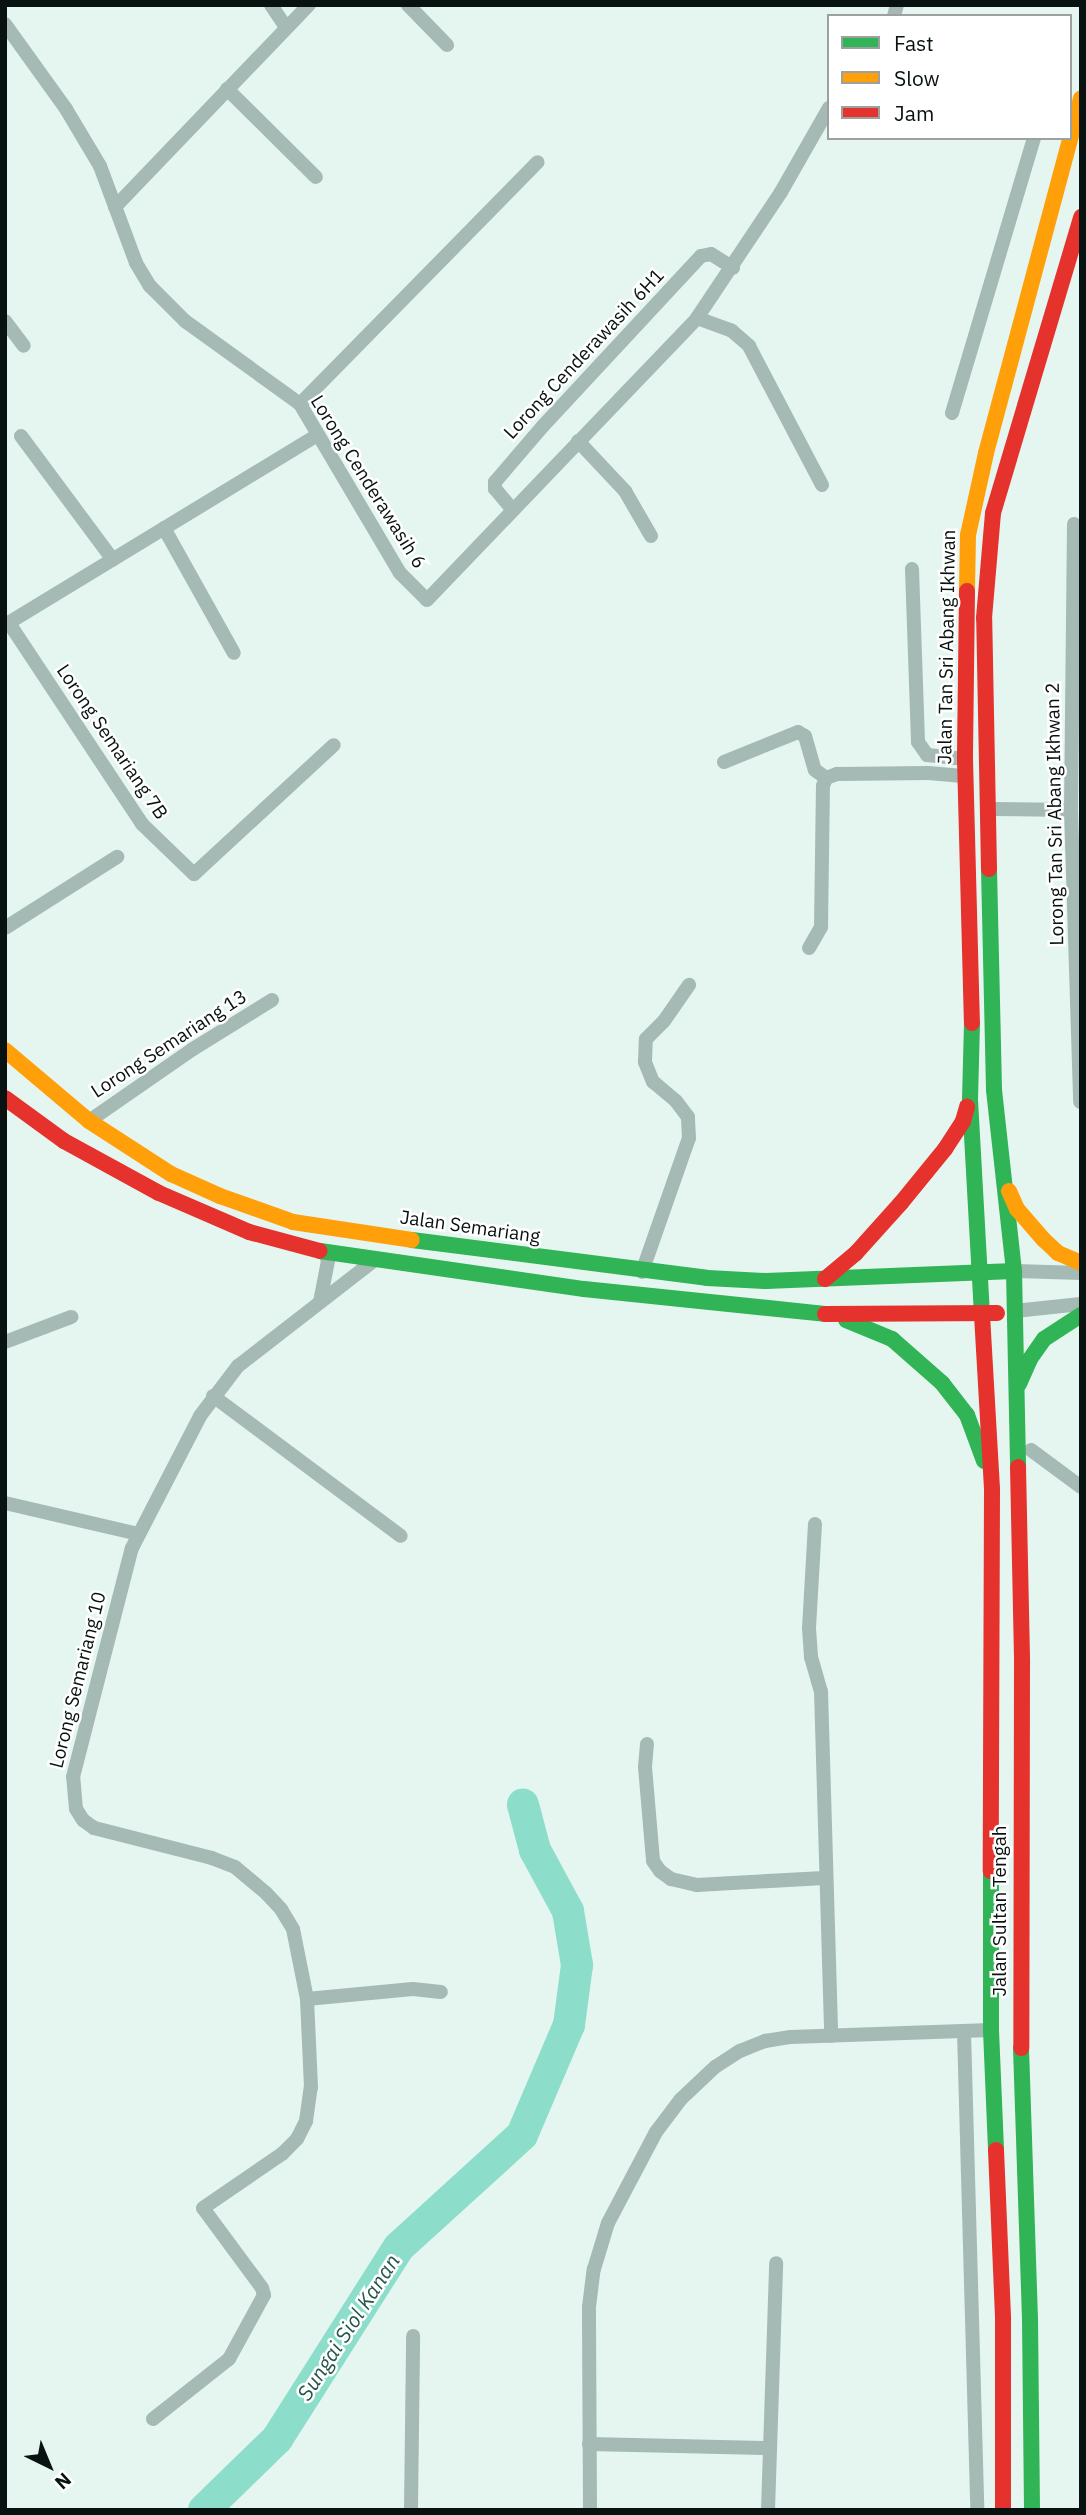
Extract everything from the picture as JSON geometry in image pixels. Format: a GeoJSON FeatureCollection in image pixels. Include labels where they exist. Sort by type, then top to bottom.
{"type":"FeatureCollection","features":[{"type":"Feature","properties":{"kind":"main road","name":"Jalan Tan Sri Abang Ikhwan"},"geometry":{"type":"LineString","coordinates":[[1072,133],[1081,99]]}},
{"type":"Feature","properties":{"kind":"main road","name":"Jalan Tan Sri Abang Ikhwan"},"geometry":{"type":"LineString","coordinates":[[970,1100],[973,1000],[966,767],[968,535],[986,453],[1070,140]]}},
{"type":"Feature","properties":{"kind":"main road","name":"Jalan Tan Sri Abang Ikhwan"},"geometry":{"type":"LineString","coordinates":[[1003,1180],[994,1090],[984,618],[993,513],[1081,217]]}},
{"type":"Feature","properties":{"kind":"main road","name":"Jalan Semariang"},"geometry":{"type":"LineString","coordinates":[[5,1050],[89,1121],[172,1174],[255,1210],[293,1222],[642,1272],[766,1281],[1013,1271]]}},
{"type":"Feature","properties":{"kind":"main road"},"geometry":{"type":"LineString","coordinates":[[5,1098],[32,1120],[115,1171],[207,1216],[248,1232],[325,1252],[584,1289],[831,1315],[1015,1311]]}},
{"type":"Feature","properties":{"kind":"main road"},"geometry":{"type":"LineString","coordinates":[[825,1279],[856,1253],[945,1149],[963,1121],[970,1100]]}},
{"type":"Feature","properties":{"kind":"main road","name":"Jalan Sultan Tengah"},"geometry":{"type":"LineString","coordinates":[[970,1100],[992,1490],[991,2030],[1003,2319],[1003,2510]]}},
{"type":"Feature","properties":{"kind":"main road"},"geometry":{"type":"LineString","coordinates":[[5,1111],[32,1120]]}},
{"type":"Feature","properties":{"kind":"main road"},"geometry":{"type":"LineString","coordinates":[[1003,1180],[1017,1209],[1043,1239],[1058,1253],[1081,1263]]}},
{"type":"Feature","properties":{"kind":"main road","name":"Jalan Sultan Tengah"},"geometry":{"type":"LineString","coordinates":[[1003,1180],[1015,1311],[1022,1662],[1021,2065],[1032,2414],[1032,2510]]}},
{"type":"Feature","properties":{"kind":"main road"},"geometry":{"type":"LineString","coordinates":[[831,1315],[891,1339],[955,1398],[977,1438],[992,1490]]}},
{"type":"Feature","properties":{"kind":"main road"},"geometry":{"type":"LineString","coordinates":[[1015,1395],[1030,1359],[1044,1339],[1063,1324],[1081,1315]]}},
{"type":"Feature","properties":{"kind":"street"},"geometry":{"type":"LineString","coordinates":[[271,5],[286,27]]}},
{"type":"Feature","properties":{"kind":"street"},"geometry":{"type":"LineString","coordinates":[[115,207],[309,5]]}},
{"type":"Feature","properties":{"kind":"street"},"geometry":{"type":"LineString","coordinates":[[408,5],[447,45]]}},
{"type":"Feature","properties":{"kind":"street","name":"Lorong Cenderawasih 6"},"geometry":{"type":"LineString","coordinates":[[5,24],[66,109],[100,166],[136,263],[166,304],[300,404],[400,573],[427,600],[512,509]]}},
{"type":"Feature","properties":{"kind":"street"},"geometry":{"type":"LineString","coordinates":[[227,89],[316,177]]}},
{"type":"Feature","properties":{"kind":"street"},"geometry":{"type":"LineString","coordinates":[[512,509],[697,318],[733,268],[781,192],[827,112]]}},
{"type":"Feature","properties":{"kind":"street"},"geometry":{"type":"LineString","coordinates":[[952,413],[1033,140]]}},
{"type":"Feature","properties":{"kind":"street"},"geometry":{"type":"LineString","coordinates":[[300,404],[538,162]]}},
{"type":"Feature","properties":{"kind":"street","name":"Lorong Cenderawasih 6H1"},"geometry":{"type":"LineString","coordinates":[[512,509],[495,489],[497,475],[701,256],[710,254],[733,268]]}},
{"type":"Feature","properties":{"kind":"street"},"geometry":{"type":"LineString","coordinates":[[697,318],[732,331],[749,346],[822,485]]}},
{"type":"Feature","properties":{"kind":"street"},"geometry":{"type":"LineString","coordinates":[[5,321],[24,346]]}},
{"type":"Feature","properties":{"kind":"street"},"geometry":{"type":"LineString","coordinates":[[7,624],[317,435]]}},
{"type":"Feature","properties":{"kind":"street"},"geometry":{"type":"LineString","coordinates":[[21,436],[113,559]]}},
{"type":"Feature","properties":{"kind":"street"},"geometry":{"type":"LineString","coordinates":[[578,441],[625,491],[651,536]]}},
{"type":"Feature","properties":{"kind":"street","name":"Lorong Tan Sri Abang Ikhwan 2"},"geometry":{"type":"LineString","coordinates":[[1074,524],[1071,810],[1080,1102]]}},
{"type":"Feature","properties":{"kind":"street"},"geometry":{"type":"LineString","coordinates":[[164,528],[234,653]]}},
{"type":"Feature","properties":{"kind":"street"},"geometry":{"type":"LineString","coordinates":[[912,569],[918,742],[927,755],[966,767]]}},
{"type":"Feature","properties":{"kind":"street","name":"Lorong Semariang 7B"},"geometry":{"type":"LineString","coordinates":[[7,624],[142,824],[194,874],[334,745]]}},
{"type":"Feature","properties":{"kind":"street"},"geometry":{"type":"LineString","coordinates":[[724,761],[798,732],[805,736],[815,770],[826,778]]}},
{"type":"Feature","properties":{"kind":"street"},"geometry":{"type":"LineString","coordinates":[[809,948],[821,927],[822,786],[826,778],[836,774],[928,773],[966,767]]}},
{"type":"Feature","properties":{"kind":"street"},"geometry":{"type":"LineString","coordinates":[[989,808],[1071,810]]}},
{"type":"Feature","properties":{"kind":"street"},"geometry":{"type":"LineString","coordinates":[[5,928],[117,857]]}},
{"type":"Feature","properties":{"kind":"street"},"geometry":{"type":"LineString","coordinates":[[642,1272],[690,1138],[688,1117],[676,1101],[653,1082],[645,1062],[646,1039],[664,1021],[688,985]]}},
{"type":"Feature","properties":{"kind":"street","name":"Lorong Semariang 13"},"geometry":{"type":"LineString","coordinates":[[89,1121],[193,1049],[272,1000]]}},
{"type":"Feature","properties":{"kind":"street"},"geometry":{"type":"LineString","coordinates":[[320,1302],[328,1261],[325,1252]]}},
{"type":"Feature","properties":{"kind":"street","name":"Lorong Semariang 10"},"geometry":{"type":"LineString","coordinates":[[153,2419],[229,2359],[264,2295],[262,2288],[202,2208],[282,2154],[297,2139],[306,2121],[311,2087],[307,1999],[293,1929],[281,1909],[249,1877],[212,1858],[94,1828],[83,1820],[76,1809],[73,1777],[103,1652],[138,1534],[214,1396],[238,1366],[376,1259]]}},
{"type":"Feature","properties":{"kind":"street"},"geometry":{"type":"LineString","coordinates":[[1013,1271],[1081,1273]]}},
{"type":"Feature","properties":{"kind":"street"},"geometry":{"type":"LineString","coordinates":[[1015,1311],[1081,1304]]}},
{"type":"Feature","properties":{"kind":"street"},"geometry":{"type":"LineString","coordinates":[[5,1342],[71,1317]]}},
{"type":"Feature","properties":{"kind":"street"},"geometry":{"type":"LineString","coordinates":[[214,1396],[401,1536]]}},
{"type":"Feature","properties":{"kind":"street"},"geometry":{"type":"LineString","coordinates":[[1031,1450],[1081,1487]]}},
{"type":"Feature","properties":{"kind":"street"},"geometry":{"type":"LineString","coordinates":[[5,1503],[138,1534]]}},
{"type":"Feature","properties":{"kind":"street"},"geometry":{"type":"LineString","coordinates":[[815,1524],[809,1628],[811,1657],[821,1691],[824,1878],[831,2036]]}},
{"type":"Feature","properties":{"kind":"street"},"geometry":{"type":"LineString","coordinates":[[647,1744],[645,1767],[653,1861],[671,1880],[697,1885],[824,1878]]}},
{"type":"Feature","properties":{"kind":"street"},"geometry":{"type":"LineString","coordinates":[[307,1999],[386,1991],[442,1992]]}},
{"type":"Feature","properties":{"kind":"street"},"geometry":{"type":"LineString","coordinates":[[590,2510],[589,2307],[594,2269],[608,2223],[656,2132],[681,2099],[715,2067],[740,2050],[778,2039],[991,2030]]}},
{"type":"Feature","properties":{"kind":"street"},"geometry":{"type":"LineString","coordinates":[[964,2032],[977,2510]]}},
{"type":"Feature","properties":{"kind":"street"},"geometry":{"type":"LineString","coordinates":[[768,2510],[776,2263]]}},
{"type":"Feature","properties":{"kind":"street"},"geometry":{"type":"LineString","coordinates":[[411,2510],[413,2336]]}},
{"type":"Feature","properties":{"kind":"street"},"geometry":{"type":"LineString","coordinates":[[589,2444],[769,2448]]}},
{"type":"Feature","properties":{"kind":"waterway","name":"Sungai Siol Kanan"},"geometry":{"type":"LineString","coordinates":[[204,2510],[277,2439],[399,2247],[522,2135],[569,2025],[577,1965],[568,1911],[535,1850],[523,1805]]}},
{"type":"Feature","properties":{"kind":"traffic: fast"},"geometry":{"type":"LineString","coordinates":[[989,869],[994,1090],[1014,1271],[1018,1467]]}},
{"type":"Feature","properties":{"kind":"traffic: fast"},"geometry":{"type":"LineString","coordinates":[[972,1023],[970,1100],[982,1315]]}},
{"type":"Feature","properties":{"kind":"traffic: fast"},"geometry":{"type":"LineString","coordinates":[[412,1240],[707,1278],[766,1281],[1014,1271]]}},
{"type":"Feature","properties":{"kind":"traffic: fast"},"geometry":{"type":"LineString","coordinates":[[320,1251],[584,1289],[825,1314]]}},
{"type":"Feature","properties":{"kind":"traffic: fast"},"geometry":{"type":"LineString","coordinates":[[1019,1384],[1030,1359],[1044,1339],[1081,1315]]}},
{"type":"Feature","properties":{"kind":"traffic: fast"},"geometry":{"type":"LineString","coordinates":[[846,1320],[892,1339],[942,1383],[967,1415],[984,1461]]}},
{"type":"Feature","properties":{"kind":"traffic: fast"},"geometry":{"type":"LineString","coordinates":[[991,1871],[991,2030],[996,2150]]}},
{"type":"Feature","properties":{"kind":"traffic: fast"},"geometry":{"type":"LineString","coordinates":[[1021,2048],[1030,2319],[1032,2510]]}},
{"type":"Feature","properties":{"kind":"traffic: slow"},"geometry":{"type":"LineString","coordinates":[[1072,133],[1081,99]]}},
{"type":"Feature","properties":{"kind":"traffic: slow"},"geometry":{"type":"LineString","coordinates":[[967,591],[968,535],[986,453],[1070,140]]}},
{"type":"Feature","properties":{"kind":"traffic: slow"},"geometry":{"type":"LineString","coordinates":[[5,1050],[89,1121],[171,1174],[220,1196],[293,1222],[412,1240]]}},
{"type":"Feature","properties":{"kind":"traffic: slow"},"geometry":{"type":"LineString","coordinates":[[1009,1191],[1017,1209],[1043,1239],[1058,1253],[1081,1263]]}},
{"type":"Feature","properties":{"kind":"traffic: jam"},"geometry":{"type":"LineString","coordinates":[[989,869],[984,618],[993,513],[1081,217]]}},
{"type":"Feature","properties":{"kind":"traffic: jam"},"geometry":{"type":"LineString","coordinates":[[967,591],[965,759],[972,1023]]}},
{"type":"Feature","properties":{"kind":"traffic: jam"},"geometry":{"type":"LineString","coordinates":[[5,1098],[64,1141],[159,1193],[249,1232],[320,1251]]}},
{"type":"Feature","properties":{"kind":"traffic: jam"},"geometry":{"type":"LineString","coordinates":[[825,1279],[856,1253],[901,1203],[945,1149],[963,1121],[967,1107]]}},
{"type":"Feature","properties":{"kind":"traffic: jam"},"geometry":{"type":"LineString","coordinates":[[825,1314],[997,1313]]}},
{"type":"Feature","properties":{"kind":"traffic: jam"},"geometry":{"type":"LineString","coordinates":[[982,1315],[992,1490],[991,1871]]}},
{"type":"Feature","properties":{"kind":"traffic: jam"},"geometry":{"type":"LineString","coordinates":[[1018,1467],[1022,1663],[1021,2048]]}},
{"type":"Feature","properties":{"kind":"traffic: jam"},"geometry":{"type":"LineString","coordinates":[[996,2150],[1003,2319],[1003,2510]]}}]}
